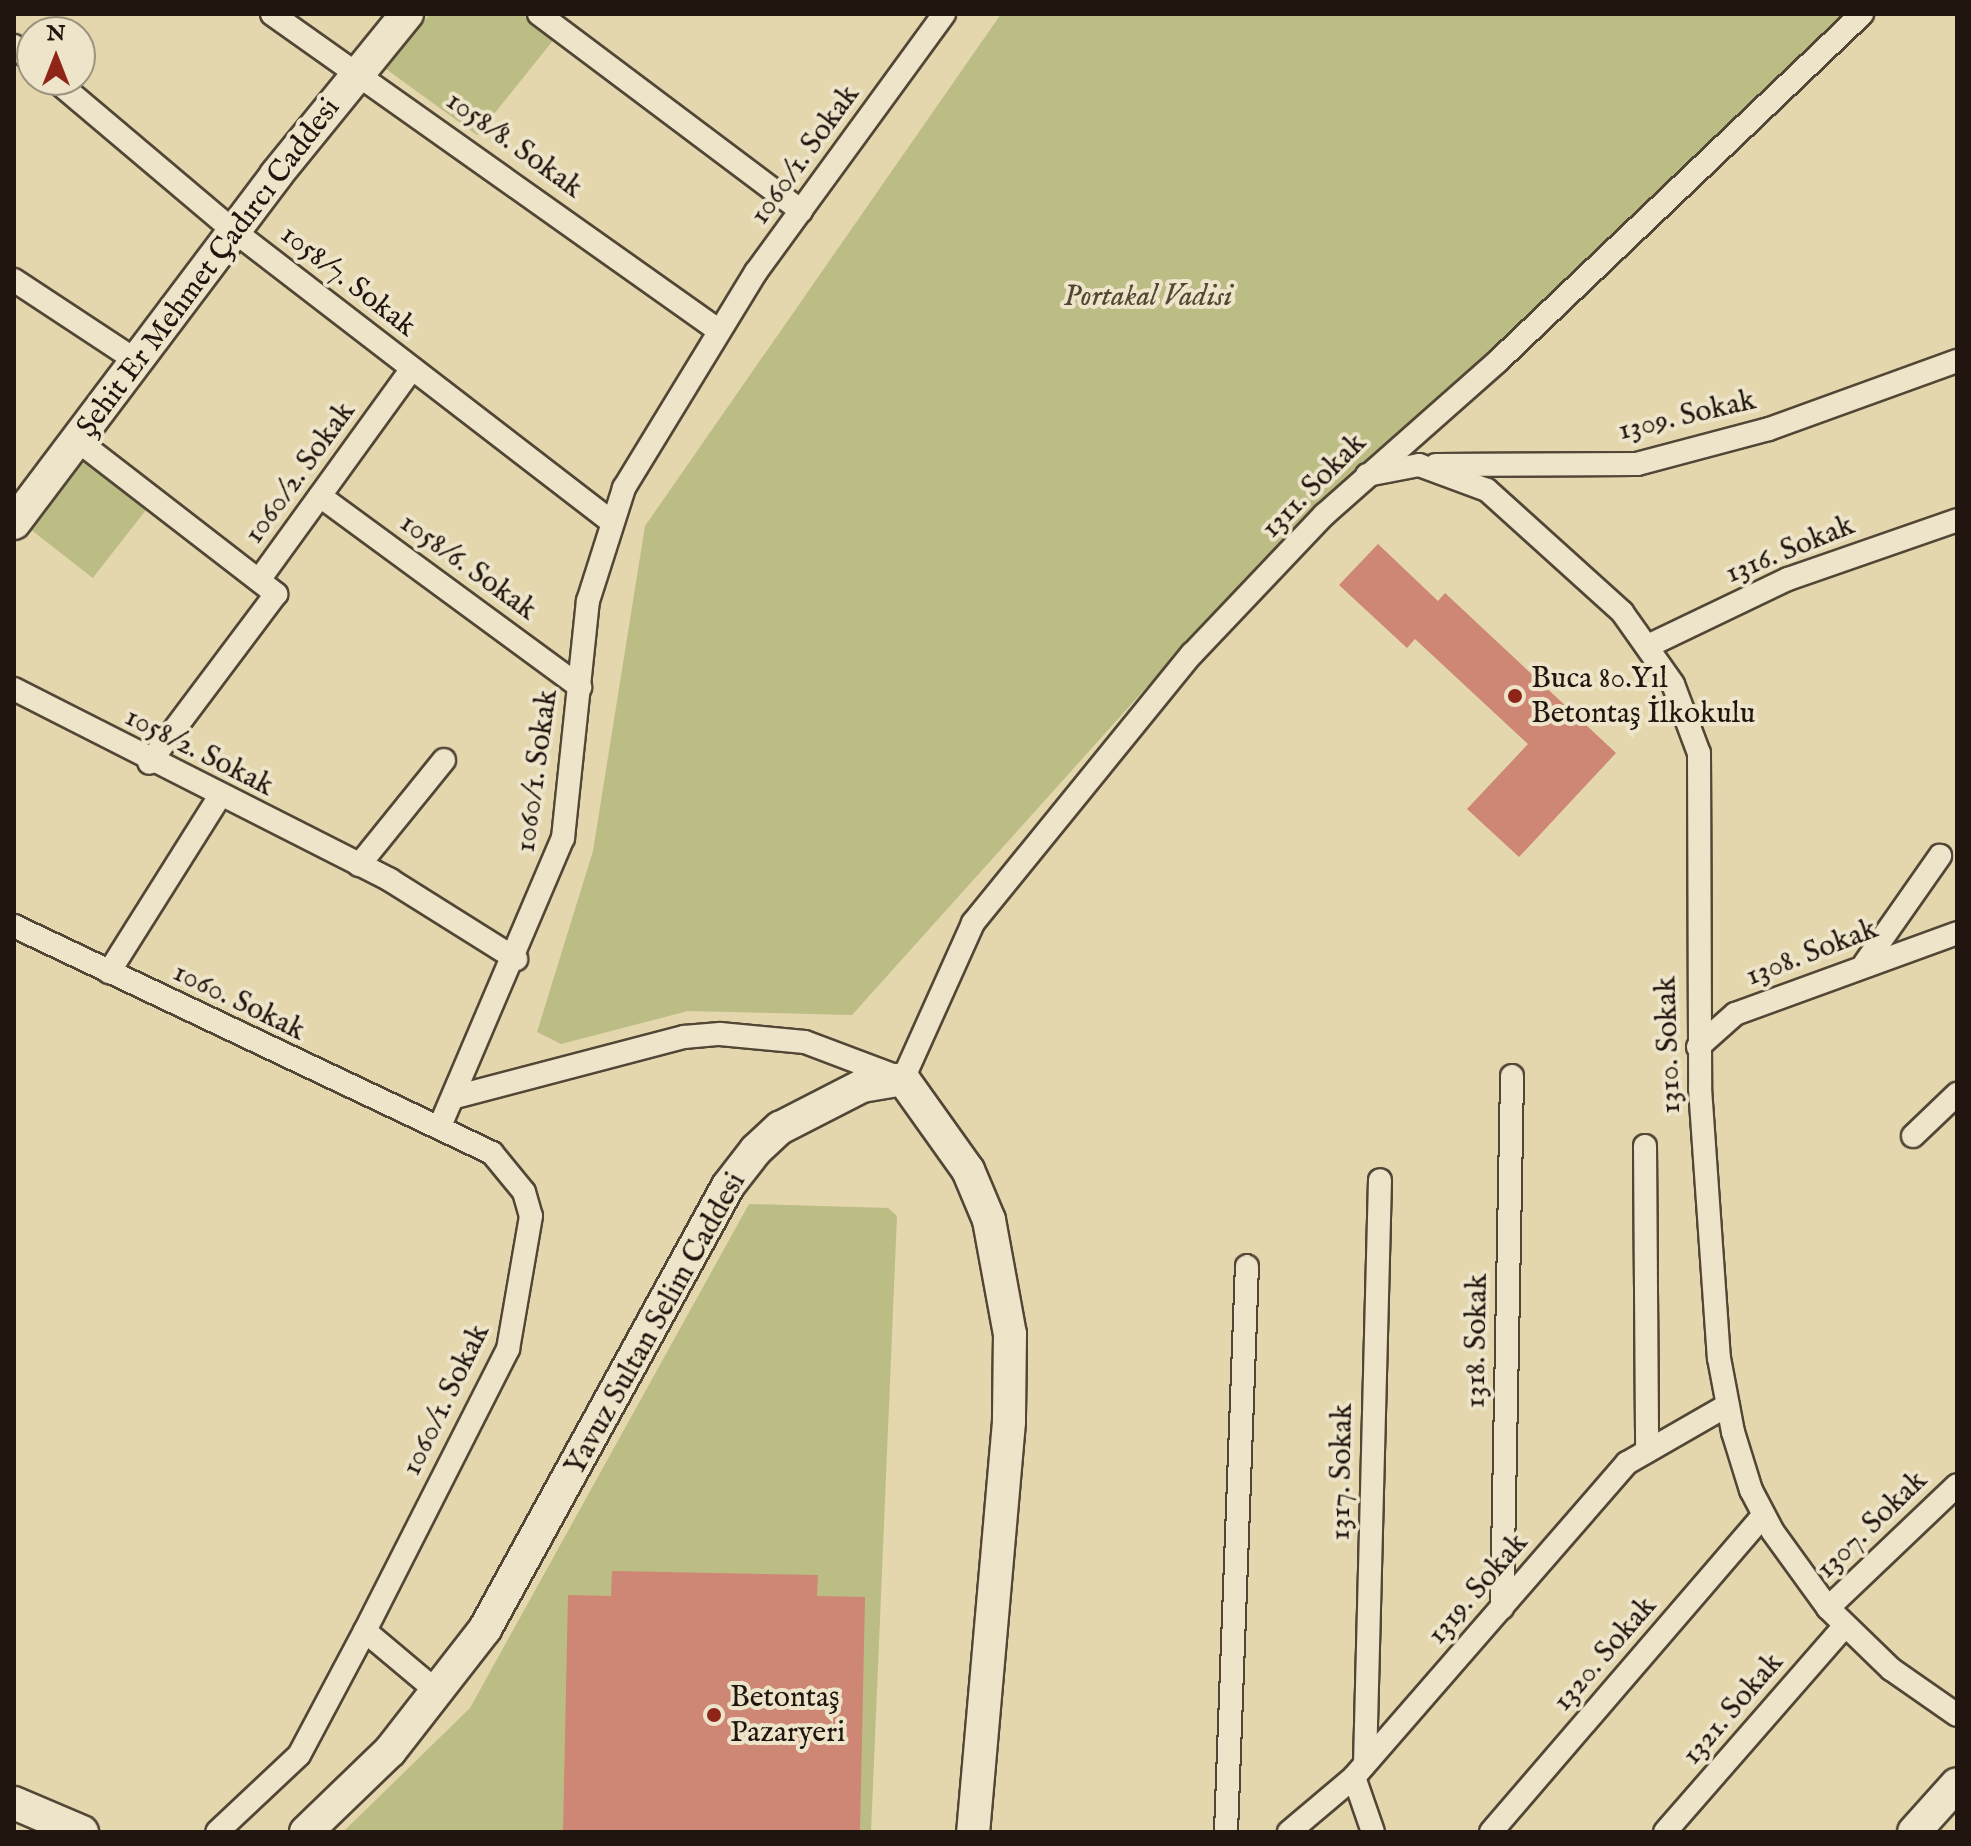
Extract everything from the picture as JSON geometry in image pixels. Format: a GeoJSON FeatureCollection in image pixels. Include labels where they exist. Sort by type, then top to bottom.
{"type":"FeatureCollection","features":[{"type":"Feature","properties":{"kind":"street","name":"1058/8. Sokak"},"geometry":{"type":"LineString","coordinates":[[272,14],[361,72],[718,330]]}},
{"type":"Feature","properties":{"kind":"street","name":"Şehit Er Mehmet Çadırcı Caddesi"},"geometry":{"type":"LineString","coordinates":[[14,523],[234,231],[407,14]]}},
{"type":"Feature","properties":{"kind":"street"},"geometry":{"type":"LineString","coordinates":[[539,14],[801,211]]}},
{"type":"Feature","properties":{"kind":"street","name":"1311. Sokak"},"geometry":{"type":"LineString","coordinates":[[903,1079],[973,923],[1192,654],[1367,475],[1498,361],[1862,14]]}},
{"type":"Feature","properties":{"kind":"street","name":"1060/1. Sokak"},"geometry":{"type":"LineString","coordinates":[[217,1832],[299,1755],[508,1349],[530,1247],[531,1216],[511,1170],[492,1153],[440,1126],[516,959],[563,838],[588,601],[611,521],[639,458],[718,330],[935,17]]}},
{"type":"Feature","properties":{"kind":"street","name":"1058/7. Sokak"},"geometry":{"type":"LineString","coordinates":[[74,96],[234,231],[611,521]]}},
{"type":"Feature","properties":{"kind":"street"},"geometry":{"type":"LineString","coordinates":[[14,280],[137,361]]}},
{"type":"Feature","properties":{"kind":"street","name":"1309. Sokak"},"geometry":{"type":"LineString","coordinates":[[1419,465],[1637,464],[1769,429],[1957,361]]}},
{"type":"Feature","properties":{"kind":"street","name":"1060/2. Sokak"},"geometry":{"type":"LineString","coordinates":[[149,763],[276,594],[259,580],[412,369]]}},
{"type":"Feature","properties":{"kind":"street"},"geometry":{"type":"LineString","coordinates":[[77,440],[259,580]]}},
{"type":"Feature","properties":{"kind":"street"},"geometry":{"type":"LineString","coordinates":[[1367,475],[1419,465]]}},
{"type":"Feature","properties":{"kind":"street","name":"1310. Sokak"},"geometry":{"type":"LineString","coordinates":[[1419,465],[1487,490],[1521,515],[1650,645],[1689,719],[1699,753],[1698,1047],[1719,1358],[1728,1405],[1764,1515],[1828,1608],[1845,1626],[1957,1715]]}},
{"type":"Feature","properties":{"kind":"street","name":"1058/6. Sokak"},"geometry":{"type":"LineString","coordinates":[[320,496],[580,687]]}},
{"type":"Feature","properties":{"kind":"street","name":"1316. Sokak"},"geometry":{"type":"LineString","coordinates":[[1650,645],[1788,579],[1957,520]]}},
{"type":"Feature","properties":{"kind":"street","name":"1058/2. Sokak"},"geometry":{"type":"LineString","coordinates":[[14,689],[149,763],[359,865],[516,959]]}},
{"type":"Feature","properties":{"kind":"street"},"geometry":{"type":"LineString","coordinates":[[359,865],[444,760]]}},
{"type":"Feature","properties":{"kind":"street"},"geometry":{"type":"LineString","coordinates":[[109,972],[219,797]]}},
{"type":"Feature","properties":{"kind":"street"},"geometry":{"type":"LineString","coordinates":[[1865,963],[1940,856]]}},
{"type":"Feature","properties":{"kind":"street","name":"1060. Sokak"},"geometry":{"type":"LineString","coordinates":[[14,926],[416,1121],[440,1126]]}},
{"type":"Feature","properties":{"kind":"street","name":"1308. Sokak"},"geometry":{"type":"LineString","coordinates":[[1698,1047],[1735,1014],[1865,963],[1957,933]]}},
{"type":"Feature","properties":{"kind":"street"},"geometry":{"type":"LineString","coordinates":[[455,1097],[684,1037],[720,1034],[805,1042],[903,1079],[968,1170],[993,1234],[1010,1334],[1009,1422],[973,1832]]}},
{"type":"Feature","properties":{"kind":"street","name":"1318. Sokak"},"geometry":{"type":"LineString","coordinates":[[1502,1608],[1512,1076]]}},
{"type":"Feature","properties":{"kind":"street","name":"Yavuz Sultan Selim Caddesi"},"geometry":{"type":"LineString","coordinates":[[306,1832],[390,1751],[439,1693],[485,1629],[728,1186],[780,1128],[862,1086],[903,1079]]}},
{"type":"Feature","properties":{"kind":"street"},"geometry":{"type":"LineString","coordinates":[[1913,1136],[1957,1094]]}},
{"type":"Feature","properties":{"kind":"street"},"geometry":{"type":"LineString","coordinates":[[1645,1146],[1647,1451]]}},
{"type":"Feature","properties":{"kind":"street","name":"1317. Sokak"},"geometry":{"type":"LineString","coordinates":[[1359,1771],[1380,1180]]}},
{"type":"Feature","properties":{"kind":"street"},"geometry":{"type":"LineString","coordinates":[[1226,1832],[1247,1266]]}},
{"type":"Feature","properties":{"kind":"street","name":"1319. Sokak"},"geometry":{"type":"LineString","coordinates":[[1289,1832],[1359,1771],[1627,1463],[1728,1405]]}},
{"type":"Feature","properties":{"kind":"street","name":"1307. Sokak"},"geometry":{"type":"LineString","coordinates":[[1828,1608],[1957,1485]]}},
{"type":"Feature","properties":{"kind":"street","name":"1320. Sokak"},"geometry":{"type":"LineString","coordinates":[[1491,1832],[1764,1515]]}},
{"type":"Feature","properties":{"kind":"street","name":"1321. Sokak"},"geometry":{"type":"LineString","coordinates":[[1665,1832],[1845,1626]]}},
{"type":"Feature","properties":{"kind":"street"},"geometry":{"type":"LineString","coordinates":[[365,1631],[439,1693]]}},
{"type":"Feature","properties":{"kind":"street"},"geometry":{"type":"LineString","coordinates":[[1359,1771],[1373,1832]]}},
{"type":"Feature","properties":{"kind":"street"},"geometry":{"type":"LineString","coordinates":[[1914,1832],[1957,1784]]}},
{"type":"Feature","properties":{"kind":"street"},"geometry":{"type":"LineString","coordinates":[[14,1803],[69,1830]]}},
{"type":"Feature","properties":{"kind":"green space"},"geometry":{"type":"Polygon","coordinates":[[[430,14],[522,14],[555,38],[477,135],[386,69],[430,14]]]}},
{"type":"Feature","properties":{"kind":"green space","name":"Portakal Vadisi"},"geometry":{"type":"Polygon","coordinates":[[[1001,14],[1870,14],[1162,670],[852,1015],[688,1011],[561,1044],[537,1032],[593,851],[645,526],[1001,14]]]}},
{"type":"Feature","properties":{"kind":"green space"},"geometry":{"type":"Polygon","coordinates":[[[85,445],[154,499],[93,578],[23,524],[85,445]]]}},
{"type":"Feature","properties":{"kind":"green space"},"geometry":{"type":"Polygon","coordinates":[[[749,1204],[888,1208],[897,1216],[871,1832],[343,1832],[470,1708],[749,1204]]]}},
{"type":"Feature","properties":{"kind":"building","name":"Buca 80.Yıl Betontaş İlkokulu"},"geometry":{"type":"Polygon","coordinates":[[[1378,544],[1438,601],[1445,593],[1616,753],[1519,857],[1467,809],[1528,744],[1415,639],[1407,648],[1339,585],[1378,544]]]}},
{"type":"Feature","properties":{"kind":"building","name":"Betontaş Pazaryeri"},"geometry":{"type":"Polygon","coordinates":[[[612,1571],[818,1575],[817,1596],[865,1597],[860,1832],[563,1832],[568,1595],[611,1596],[612,1571]]]}},
{"type":"Feature","properties":{"kind":"place","name":"Buca 80.Yıl Betontaş İlkokulu"},"geometry":{"type":"Point","coordinates":[1515,696]}},
{"type":"Feature","properties":{"kind":"place","name":"Betontaş Pazaryeri"},"geometry":{"type":"Point","coordinates":[714,1715]}}]}
